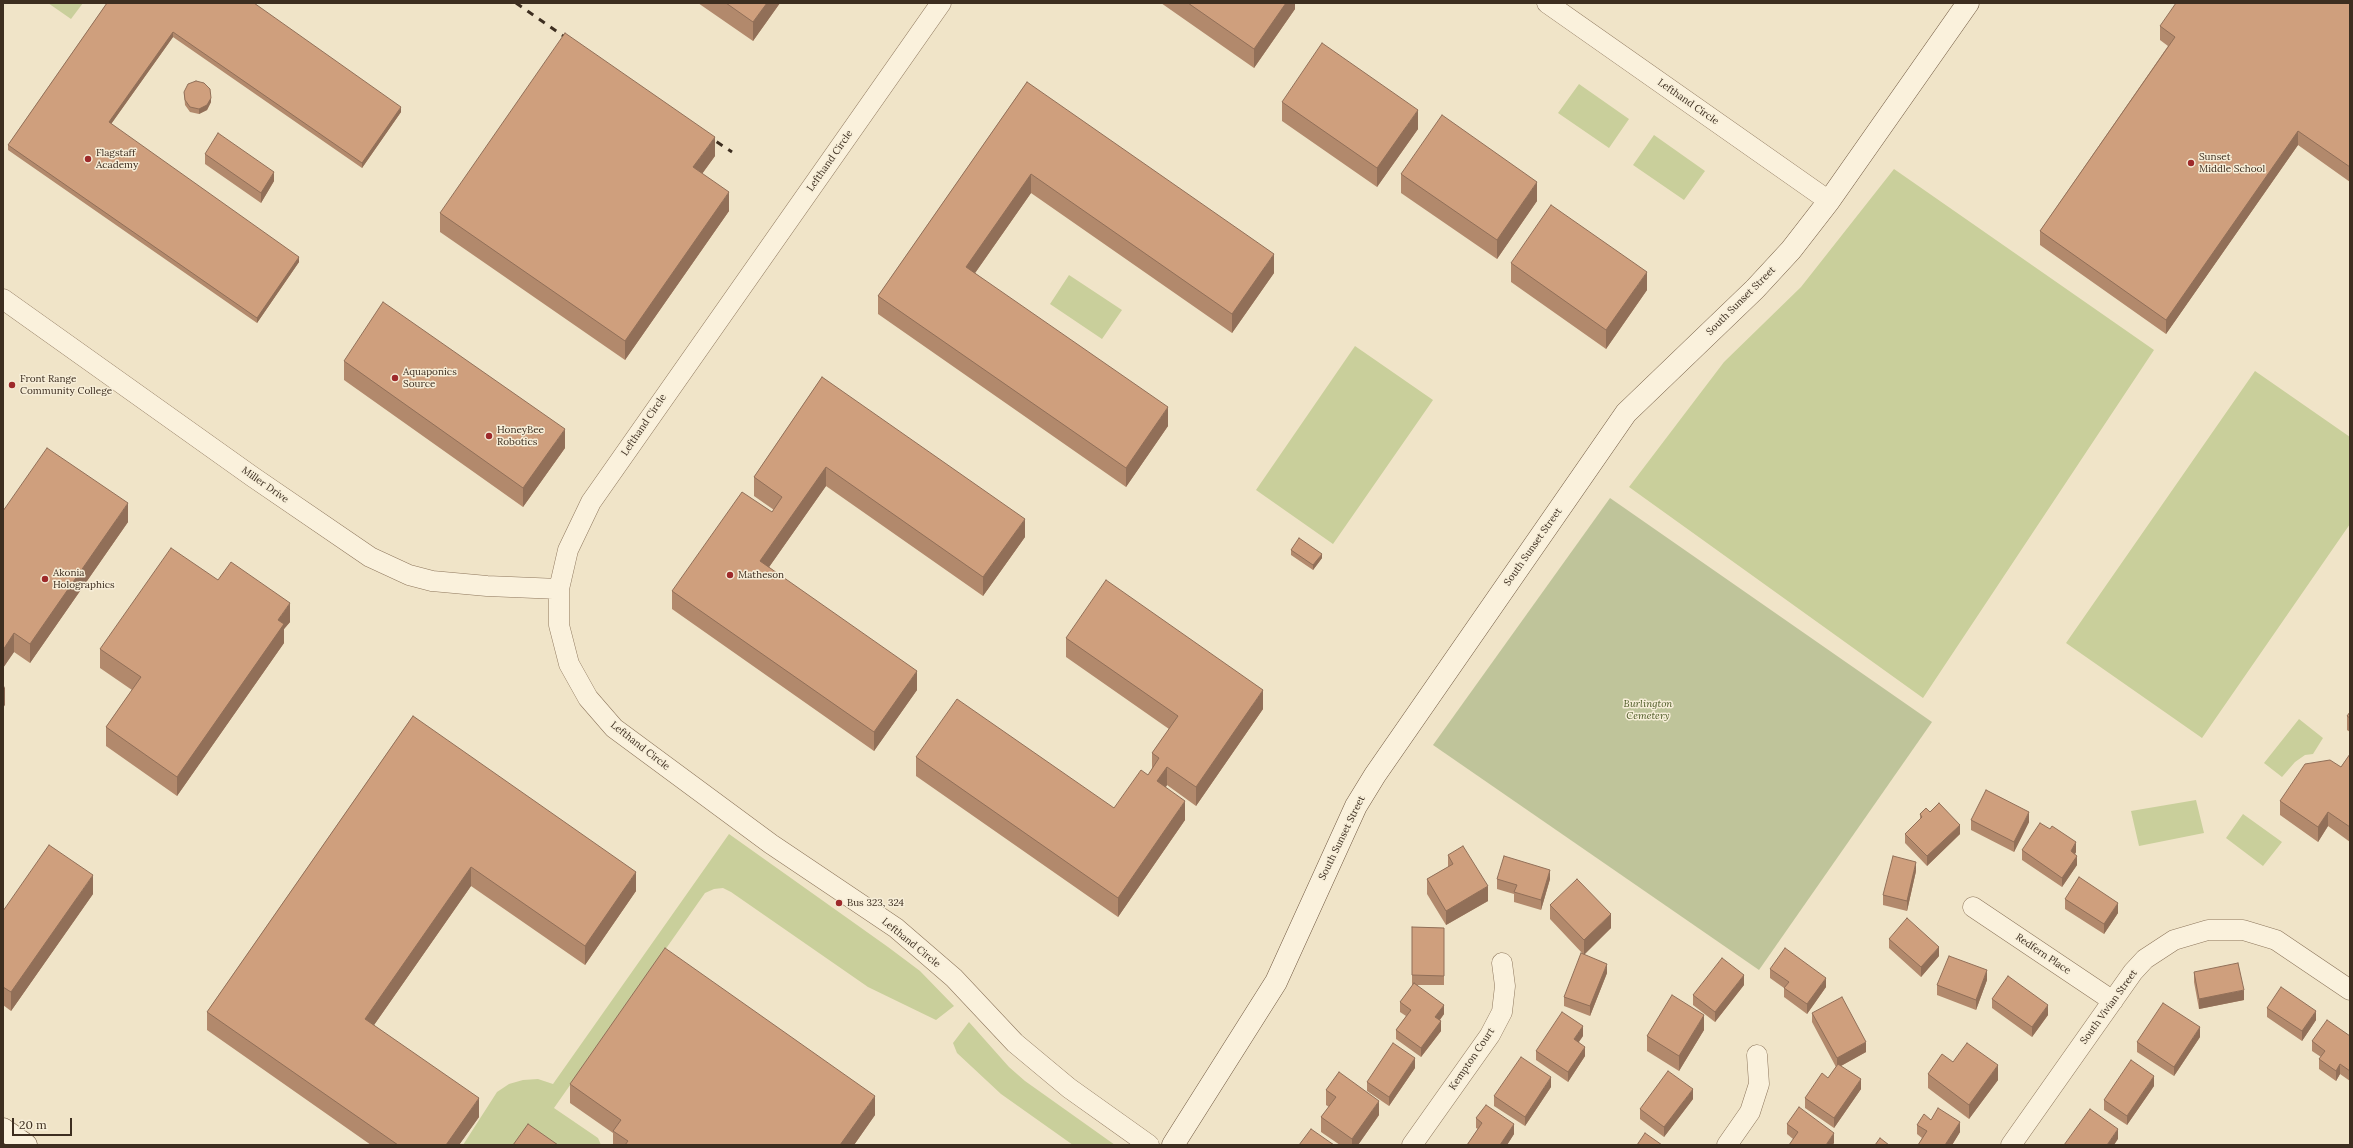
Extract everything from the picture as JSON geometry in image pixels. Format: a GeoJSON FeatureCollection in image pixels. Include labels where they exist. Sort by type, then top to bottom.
{"type":"FeatureCollection","features":[{"type":"Feature","properties":{"kind":"street","name":"Lefthand Circle"},"geometry":{"type":"LineString","coordinates":[[941,3],[591,502],[568,550],[559,588],[560,625],[569,664],[588,698],[614,728],[771,844],[896,928],[954,978],[1021,1048],[1069,1088],[1149,1145]]}},
{"type":"Feature","properties":{"kind":"street","name":"Lefthand Circle"},"geometry":{"type":"LineString","coordinates":[[1547,3],[1829,201]]}},
{"type":"Feature","properties":{"kind":"street","name":"South Sunset Street"},"geometry":{"type":"LineString","coordinates":[[1173,1145],[1276,982],[1332,854],[1359,800],[1618,424],[1626,413],[1755,288],[1791,250],[1829,201],[1968,3]]}},
{"type":"Feature","properties":{"kind":"street","name":"Miller Drive"},"geometry":{"type":"LineString","coordinates":[[3,299],[253,477],[370,557],[409,575],[432,581],[487,586],[559,588]]}},
{"type":"Feature","properties":{"kind":"street","name":"Redfern Place"},"geometry":{"type":"LineString","coordinates":[[1973,907],[2112,1001]]}},
{"type":"Feature","properties":{"kind":"street","name":"South Vivian Street"},"geometry":{"type":"LineString","coordinates":[[2011,1145],[2112,1001],[2145,959],[2174,940],[2208,930],[2243,930],[2276,940],[2350,990]]}},
{"type":"Feature","properties":{"kind":"street","name":"Kempton Court"},"geometry":{"type":"LineString","coordinates":[[1412,1145],[1490,1035],[1502,1012],[1505,986],[1502,963]]}},
{"type":"Feature","properties":{"kind":"street"},"geometry":{"type":"LineString","coordinates":[[1727,1145],[1750,1112],[1759,1084],[1757,1055]]}},
{"type":"Feature","properties":{"kind":"street"},"geometry":{"type":"LineString","coordinates":[[3,1129],[26,1145]]}},
{"type":"Feature","properties":{"kind":"green space"},"geometry":{"type":"Polygon","coordinates":[[[48,3],[83,3],[71,19],[48,3]]]}},
{"type":"Feature","properties":{"kind":"green space"},"geometry":{"type":"Polygon","coordinates":[[[1579,84],[1629,119],[1609,148],[1558,113],[1579,84]]]}},
{"type":"Feature","properties":{"kind":"green space"},"geometry":{"type":"Polygon","coordinates":[[[1654,135],[1705,171],[1684,200],[1633,165],[1654,135]]]}},
{"type":"Feature","properties":{"kind":"green space"},"geometry":{"type":"Polygon","coordinates":[[[1894,169],[2154,350],[1923,698],[1629,487],[1724,362],[1801,287],[1894,169]]]}},
{"type":"Feature","properties":{"kind":"green space"},"geometry":{"type":"Polygon","coordinates":[[[1069,275],[1122,310],[1102,339],[1050,304],[1069,275]]]}},
{"type":"Feature","properties":{"kind":"green space"},"geometry":{"type":"Polygon","coordinates":[[[1355,346],[1433,400],[1333,544],[1256,490],[1355,346]]]}},
{"type":"Feature","properties":{"kind":"green space"},"geometry":{"type":"Polygon","coordinates":[[[2255,371],[2350,437],[2350,524],[2202,738],[2066,643],[2255,371]]]}},
{"type":"Feature","properties":{"kind":"green space","name":"Burlington Cemetery"},"geometry":{"type":"Polygon","coordinates":[[[1610,498],[1932,722],[1759,970],[1433,745],[1610,498]]]}},
{"type":"Feature","properties":{"kind":"green space"},"geometry":{"type":"Polygon","coordinates":[[[2299,719],[2323,738],[2313,754],[2305,755],[2295,762],[2282,777],[2264,763],[2299,719]]]}},
{"type":"Feature","properties":{"kind":"green space"},"geometry":{"type":"Polygon","coordinates":[[[2196,800],[2204,833],[2139,846],[2131,811],[2196,800]]]}},
{"type":"Feature","properties":{"kind":"green space"},"geometry":{"type":"Polygon","coordinates":[[[2243,814],[2282,842],[2263,866],[2226,838],[2243,814]]]}},
{"type":"Feature","properties":{"kind":"green space"},"geometry":{"type":"Polygon","coordinates":[[[729,834],[920,971],[954,1006],[936,1020],[868,987],[731,892],[723,888],[714,889],[705,893],[554,1108],[598,1138],[601,1145],[463,1145],[497,1092],[509,1084],[523,1080],[538,1079],[553,1084],[729,834]]]}},
{"type":"Feature","properties":{"kind":"green space"},"geometry":{"type":"Polygon","coordinates":[[[969,1022],[1009,1067],[1025,1081],[1115,1145],[1073,1145],[1001,1094],[957,1053],[953,1043],[969,1022]]]}},
{"type":"Feature","properties":{"kind":"building","name":"Flagstaff Academy"},"geometry":{"type":"Polygon","coordinates":[[[107,3],[254,3],[401,107],[362,163],[173,32],[109,122],[299,257],[257,318],[8,145],[107,3]]]}},
{"type":"Feature","properties":{"kind":"building"},"geometry":{"type":"Polygon","coordinates":[[[726,3],[767,3],[753,22],[726,3]]]}},
{"type":"Feature","properties":{"kind":"building"},"geometry":{"type":"Polygon","coordinates":[[[1188,3],[1286,3],[1254,49],[1188,3]]]}},
{"type":"Feature","properties":{"kind":"building","name":"Sunset Middle School"},"geometry":{"type":"Polygon","coordinates":[[[2176,3],[2350,3],[2350,167],[2298,131],[2166,320],[2040,231],[2175,37],[2160,26],[2176,3]]]}},
{"type":"Feature","properties":{"kind":"building"},"geometry":{"type":"Polygon","coordinates":[[[565,33],[715,137],[693,167],[729,192],[625,341],[440,213],[565,33]]]}},
{"type":"Feature","properties":{"kind":"building"},"geometry":{"type":"Polygon","coordinates":[[[1322,43],[1418,110],[1377,168],[1282,102],[1322,43]]]}},
{"type":"Feature","properties":{"kind":"building"},"geometry":{"type":"Polygon","coordinates":[[[196,81],[204,83],[210,89],[211,98],[207,105],[199,109],[190,107],[185,100],[184,92],[188,84],[196,81]]]}},
{"type":"Feature","properties":{"kind":"building"},"geometry":{"type":"Polygon","coordinates":[[[1027,82],[1274,254],[1232,314],[1031,174],[966,267],[1168,407],[1126,468],[878,296],[1027,82]]]}},
{"type":"Feature","properties":{"kind":"building"},"geometry":{"type":"Polygon","coordinates":[[[1442,115],[1537,182],[1497,240],[1401,174],[1442,115]]]}},
{"type":"Feature","properties":{"kind":"building"},"geometry":{"type":"Polygon","coordinates":[[[218,133],[274,172],[261,193],[205,154],[218,133]]]}},
{"type":"Feature","properties":{"kind":"building"},"geometry":{"type":"Polygon","coordinates":[[[1551,205],[1647,272],[1606,330],[1511,263],[1551,205]]]}},
{"type":"Feature","properties":{"kind":"building"},"geometry":{"type":"Polygon","coordinates":[[[383,302],[565,429],[523,488],[344,361],[383,302]]]}},
{"type":"Feature","properties":{"kind":"building","name":"Matheson"},"geometry":{"type":"Polygon","coordinates":[[[822,377],[1025,519],[983,577],[826,467],[760,561],[917,671],[874,732],[672,591],[742,492],[772,512],[782,497],[754,477],[822,377]]]}},
{"type":"Feature","properties":{"kind":"building","name":"Akonia Holographics"},"geometry":{"type":"Polygon","coordinates":[[[47,448],[128,503],[30,644],[14,633],[3,650],[3,511],[47,448]]]}},
{"type":"Feature","properties":{"kind":"building"},"geometry":{"type":"Polygon","coordinates":[[[1299,538],[1322,554],[1313,565],[1291,550],[1299,538]]]}},
{"type":"Feature","properties":{"kind":"building"},"geometry":{"type":"Polygon","coordinates":[[[171,548],[218,580],[231,562],[290,603],[278,620],[284,624],[177,777],[106,727],[141,677],[100,649],[171,548]]]}},
{"type":"Feature","properties":{"kind":"building"},"geometry":{"type":"Polygon","coordinates":[[[1106,580],[1263,690],[1196,787],[1167,767],[1157,781],[1185,801],[1118,898],[916,757],[957,699],[1114,808],[1141,770],[1148,775],[1159,758],[1152,753],[1178,716],[1066,638],[1106,580]]]}},
{"type":"Feature","properties":{"kind":"building"},"geometry":{"type":"Polygon","coordinates":[[[413,716],[636,872],[585,946],[471,867],[365,1019],[479,1098],[446,1145],[398,1145],[207,1012],[413,716]]]}},
{"type":"Feature","properties":{"kind":"building"},"geometry":{"type":"Polygon","coordinates":[[[2350,754],[2350,827],[2328,812],[2318,827],[2280,801],[2305,764],[2330,760],[2341,767],[2350,754]]]}},
{"type":"Feature","properties":{"kind":"building"},"geometry":{"type":"Polygon","coordinates":[[[1986,790],[2029,812],[2014,842],[1971,820],[1986,790]]]}},
{"type":"Feature","properties":{"kind":"building"},"geometry":{"type":"Polygon","coordinates":[[[1939,803],[1960,825],[1927,856],[1905,834],[1922,817],[1920,814],[1926,808],[1930,812],[1939,803]]]}},
{"type":"Feature","properties":{"kind":"building"},"geometry":{"type":"Polygon","coordinates":[[[2040,823],[2050,829],[2052,826],[2076,842],[2071,851],[2077,856],[2062,878],[2022,850],[2040,823]]]}},
{"type":"Feature","properties":{"kind":"building"},"geometry":{"type":"Polygon","coordinates":[[[49,845],[93,875],[11,992],[3,987],[3,911],[49,845]]]}},
{"type":"Feature","properties":{"kind":"building"},"geometry":{"type":"Polygon","coordinates":[[[1463,846],[1488,886],[1446,911],[1427,879],[1453,864],[1448,855],[1463,846]]]}},
{"type":"Feature","properties":{"kind":"building"},"geometry":{"type":"Polygon","coordinates":[[[1504,856],[1550,870],[1541,900],[1514,892],[1517,885],[1497,879],[1504,856]]]}},
{"type":"Feature","properties":{"kind":"building"},"geometry":{"type":"Polygon","coordinates":[[[1893,856],[1916,862],[1907,901],[1883,895],[1893,856]]]}},
{"type":"Feature","properties":{"kind":"building"},"geometry":{"type":"Polygon","coordinates":[[[2079,877],[2118,903],[2104,924],[2065,899],[2079,877]]]}},
{"type":"Feature","properties":{"kind":"building"},"geometry":{"type":"Polygon","coordinates":[[[1577,879],[1611,914],[1584,940],[1550,905],[1577,879]]]}},
{"type":"Feature","properties":{"kind":"building"},"geometry":{"type":"Polygon","coordinates":[[[1907,918],[1939,947],[1921,967],[1889,939],[1907,918]]]}},
{"type":"Feature","properties":{"kind":"building"},"geometry":{"type":"Polygon","coordinates":[[[1412,927],[1444,928],[1444,976],[1412,975],[1412,927]]]}},
{"type":"Feature","properties":{"kind":"building"},"geometry":{"type":"Polygon","coordinates":[[[665,948],[875,1096],[840,1145],[625,1145],[628,1141],[613,1131],[621,1120],[570,1084],[665,948]]]}},
{"type":"Feature","properties":{"kind":"building"},"geometry":{"type":"Polygon","coordinates":[[[1785,948],[1826,978],[1807,1004],[1784,988],[1789,982],[1770,969],[1785,948]]]}},
{"type":"Feature","properties":{"kind":"building"},"geometry":{"type":"Polygon","coordinates":[[[1581,953],[1607,964],[1590,1006],[1564,997],[1581,953]]]}},
{"type":"Feature","properties":{"kind":"building"},"geometry":{"type":"Polygon","coordinates":[[[1949,956],[1987,970],[1976,1000],[1937,985],[1949,956]]]}},
{"type":"Feature","properties":{"kind":"building"},"geometry":{"type":"Polygon","coordinates":[[[1722,958],[1744,975],[1715,1012],[1693,995],[1722,958]]]}},
{"type":"Feature","properties":{"kind":"building"},"geometry":{"type":"Polygon","coordinates":[[[2238,963],[2244,990],[2199,999],[2194,972],[2238,963]]]}},
{"type":"Feature","properties":{"kind":"building"},"geometry":{"type":"Polygon","coordinates":[[[2008,976],[2048,1005],[2032,1027],[1992,999],[2008,976]]]}},
{"type":"Feature","properties":{"kind":"building"},"geometry":{"type":"Polygon","coordinates":[[[1414,983],[1444,1005],[1435,1017],[1441,1021],[1421,1048],[1396,1030],[1411,1010],[1400,1002],[1414,983]]]}},
{"type":"Feature","properties":{"kind":"building"},"geometry":{"type":"Polygon","coordinates":[[[2281,987],[2316,1011],[2302,1031],[2267,1008],[2281,987]]]}},
{"type":"Feature","properties":{"kind":"building"},"geometry":{"type":"Polygon","coordinates":[[[1672,995],[1704,1015],[1679,1056],[1647,1036],[1672,995]]]}},
{"type":"Feature","properties":{"kind":"building"},"geometry":{"type":"Polygon","coordinates":[[[1842,997],[1866,1042],[1837,1058],[1812,1013],[1842,997]]]}},
{"type":"Feature","properties":{"kind":"building"},"geometry":{"type":"Polygon","coordinates":[[[2163,1003],[2200,1027],[2174,1067],[2137,1042],[2163,1003]]]}},
{"type":"Feature","properties":{"kind":"building"},"geometry":{"type":"Polygon","coordinates":[[[1562,1012],[1583,1026],[1574,1039],[1585,1047],[1568,1072],[1536,1051],[1562,1012]]]}},
{"type":"Feature","properties":{"kind":"building"},"geometry":{"type":"Polygon","coordinates":[[[2327,1020],[2350,1036],[2350,1071],[2340,1064],[2336,1071],[2319,1059],[2325,1051],[2312,1041],[2327,1020]]]}},
{"type":"Feature","properties":{"kind":"building"},"geometry":{"type":"Polygon","coordinates":[[[1393,1043],[1415,1058],[1389,1097],[1367,1082],[1393,1043]]]}},
{"type":"Feature","properties":{"kind":"building"},"geometry":{"type":"Polygon","coordinates":[[[1967,1043],[1998,1065],[1969,1105],[1928,1074],[1942,1054],[1953,1062],[1967,1043]]]}},
{"type":"Feature","properties":{"kind":"building"},"geometry":{"type":"Polygon","coordinates":[[[1521,1057],[1551,1077],[1525,1117],[1494,1096],[1521,1057]]]}},
{"type":"Feature","properties":{"kind":"building"},"geometry":{"type":"Polygon","coordinates":[[[2131,1060],[2154,1076],[2127,1116],[2104,1100],[2131,1060]]]}},
{"type":"Feature","properties":{"kind":"building"},"geometry":{"type":"Polygon","coordinates":[[[1838,1064],[1861,1079],[1834,1118],[1805,1098],[1822,1073],[1828,1078],[1838,1064]]]}},
{"type":"Feature","properties":{"kind":"building"},"geometry":{"type":"Polygon","coordinates":[[[1668,1071],[1693,1089],[1664,1127],[1640,1109],[1668,1071]]]}},
{"type":"Feature","properties":{"kind":"building"},"geometry":{"type":"Polygon","coordinates":[[[1339,1072],[1379,1101],[1352,1139],[1321,1117],[1336,1097],[1326,1090],[1339,1072]]]}},
{"type":"Feature","properties":{"kind":"building"},"geometry":{"type":"Polygon","coordinates":[[[1486,1105],[1514,1124],[1500,1145],[1467,1145],[1482,1123],[1476,1118],[1486,1105]]]}},
{"type":"Feature","properties":{"kind":"building"},"geometry":{"type":"Polygon","coordinates":[[[1799,1107],[1834,1133],[1826,1145],[1789,1145],[1798,1132],[1787,1124],[1799,1107]]]}},
{"type":"Feature","properties":{"kind":"building"},"geometry":{"type":"Polygon","coordinates":[[[1938,1108],[1960,1122],[1945,1145],[1918,1145],[1927,1131],[1917,1125],[1924,1114],[1931,1120],[1938,1108]]]}},
{"type":"Feature","properties":{"kind":"building"},"geometry":{"type":"Polygon","coordinates":[[[2090,1109],[2118,1129],[2107,1145],[2064,1145],[2090,1109]]]}},
{"type":"Feature","properties":{"kind":"building"},"geometry":{"type":"Polygon","coordinates":[[[528,1124],[558,1145],[513,1145],[528,1124]]]}},
{"type":"Feature","properties":{"kind":"building"},"geometry":{"type":"Polygon","coordinates":[[[1311,1129],[1334,1145],[1299,1145],[1311,1129]]]}},
{"type":"Feature","properties":{"kind":"building"},"geometry":{"type":"Polygon","coordinates":[[[1645,1133],[1662,1145],[1637,1145],[1645,1133]]]}},
{"type":"Feature","properties":{"kind":"building"},"geometry":{"type":"Polygon","coordinates":[[[1880,1138],[1889,1145],[1875,1145],[1880,1138]]]}},
{"type":"Feature","properties":{"kind":"railway"},"geometry":{"type":"LineString","coordinates":[[516,3],[572,42]]}},
{"type":"Feature","properties":{"kind":"railway"},"geometry":{"type":"LineString","coordinates":[[705,134],[732,152]]}},
{"type":"Feature","properties":{"kind":"place","name":"Flagstaff Academy"},"geometry":{"type":"Point","coordinates":[88,159]}},
{"type":"Feature","properties":{"kind":"place","name":"Sunset Middle School"},"geometry":{"type":"Point","coordinates":[2191,163]}},
{"type":"Feature","properties":{"kind":"place","name":"Aquaponics Source"},"geometry":{"type":"Point","coordinates":[395,378]}},
{"type":"Feature","properties":{"kind":"place","name":"Front Range Community College"},"geometry":{"type":"Point","coordinates":[12,385]}},
{"type":"Feature","properties":{"kind":"place","name":"HoneyBee Robotics"},"geometry":{"type":"Point","coordinates":[489,436]}},
{"type":"Feature","properties":{"kind":"place","name":"Matheson"},"geometry":{"type":"Point","coordinates":[730,575]}},
{"type":"Feature","properties":{"kind":"place","name":"Akonia Holographics"},"geometry":{"type":"Point","coordinates":[45,579]}},
{"type":"Feature","properties":{"kind":"place","name":"Bus 323, 324"},"geometry":{"type":"Point","coordinates":[839,903]}}]}
